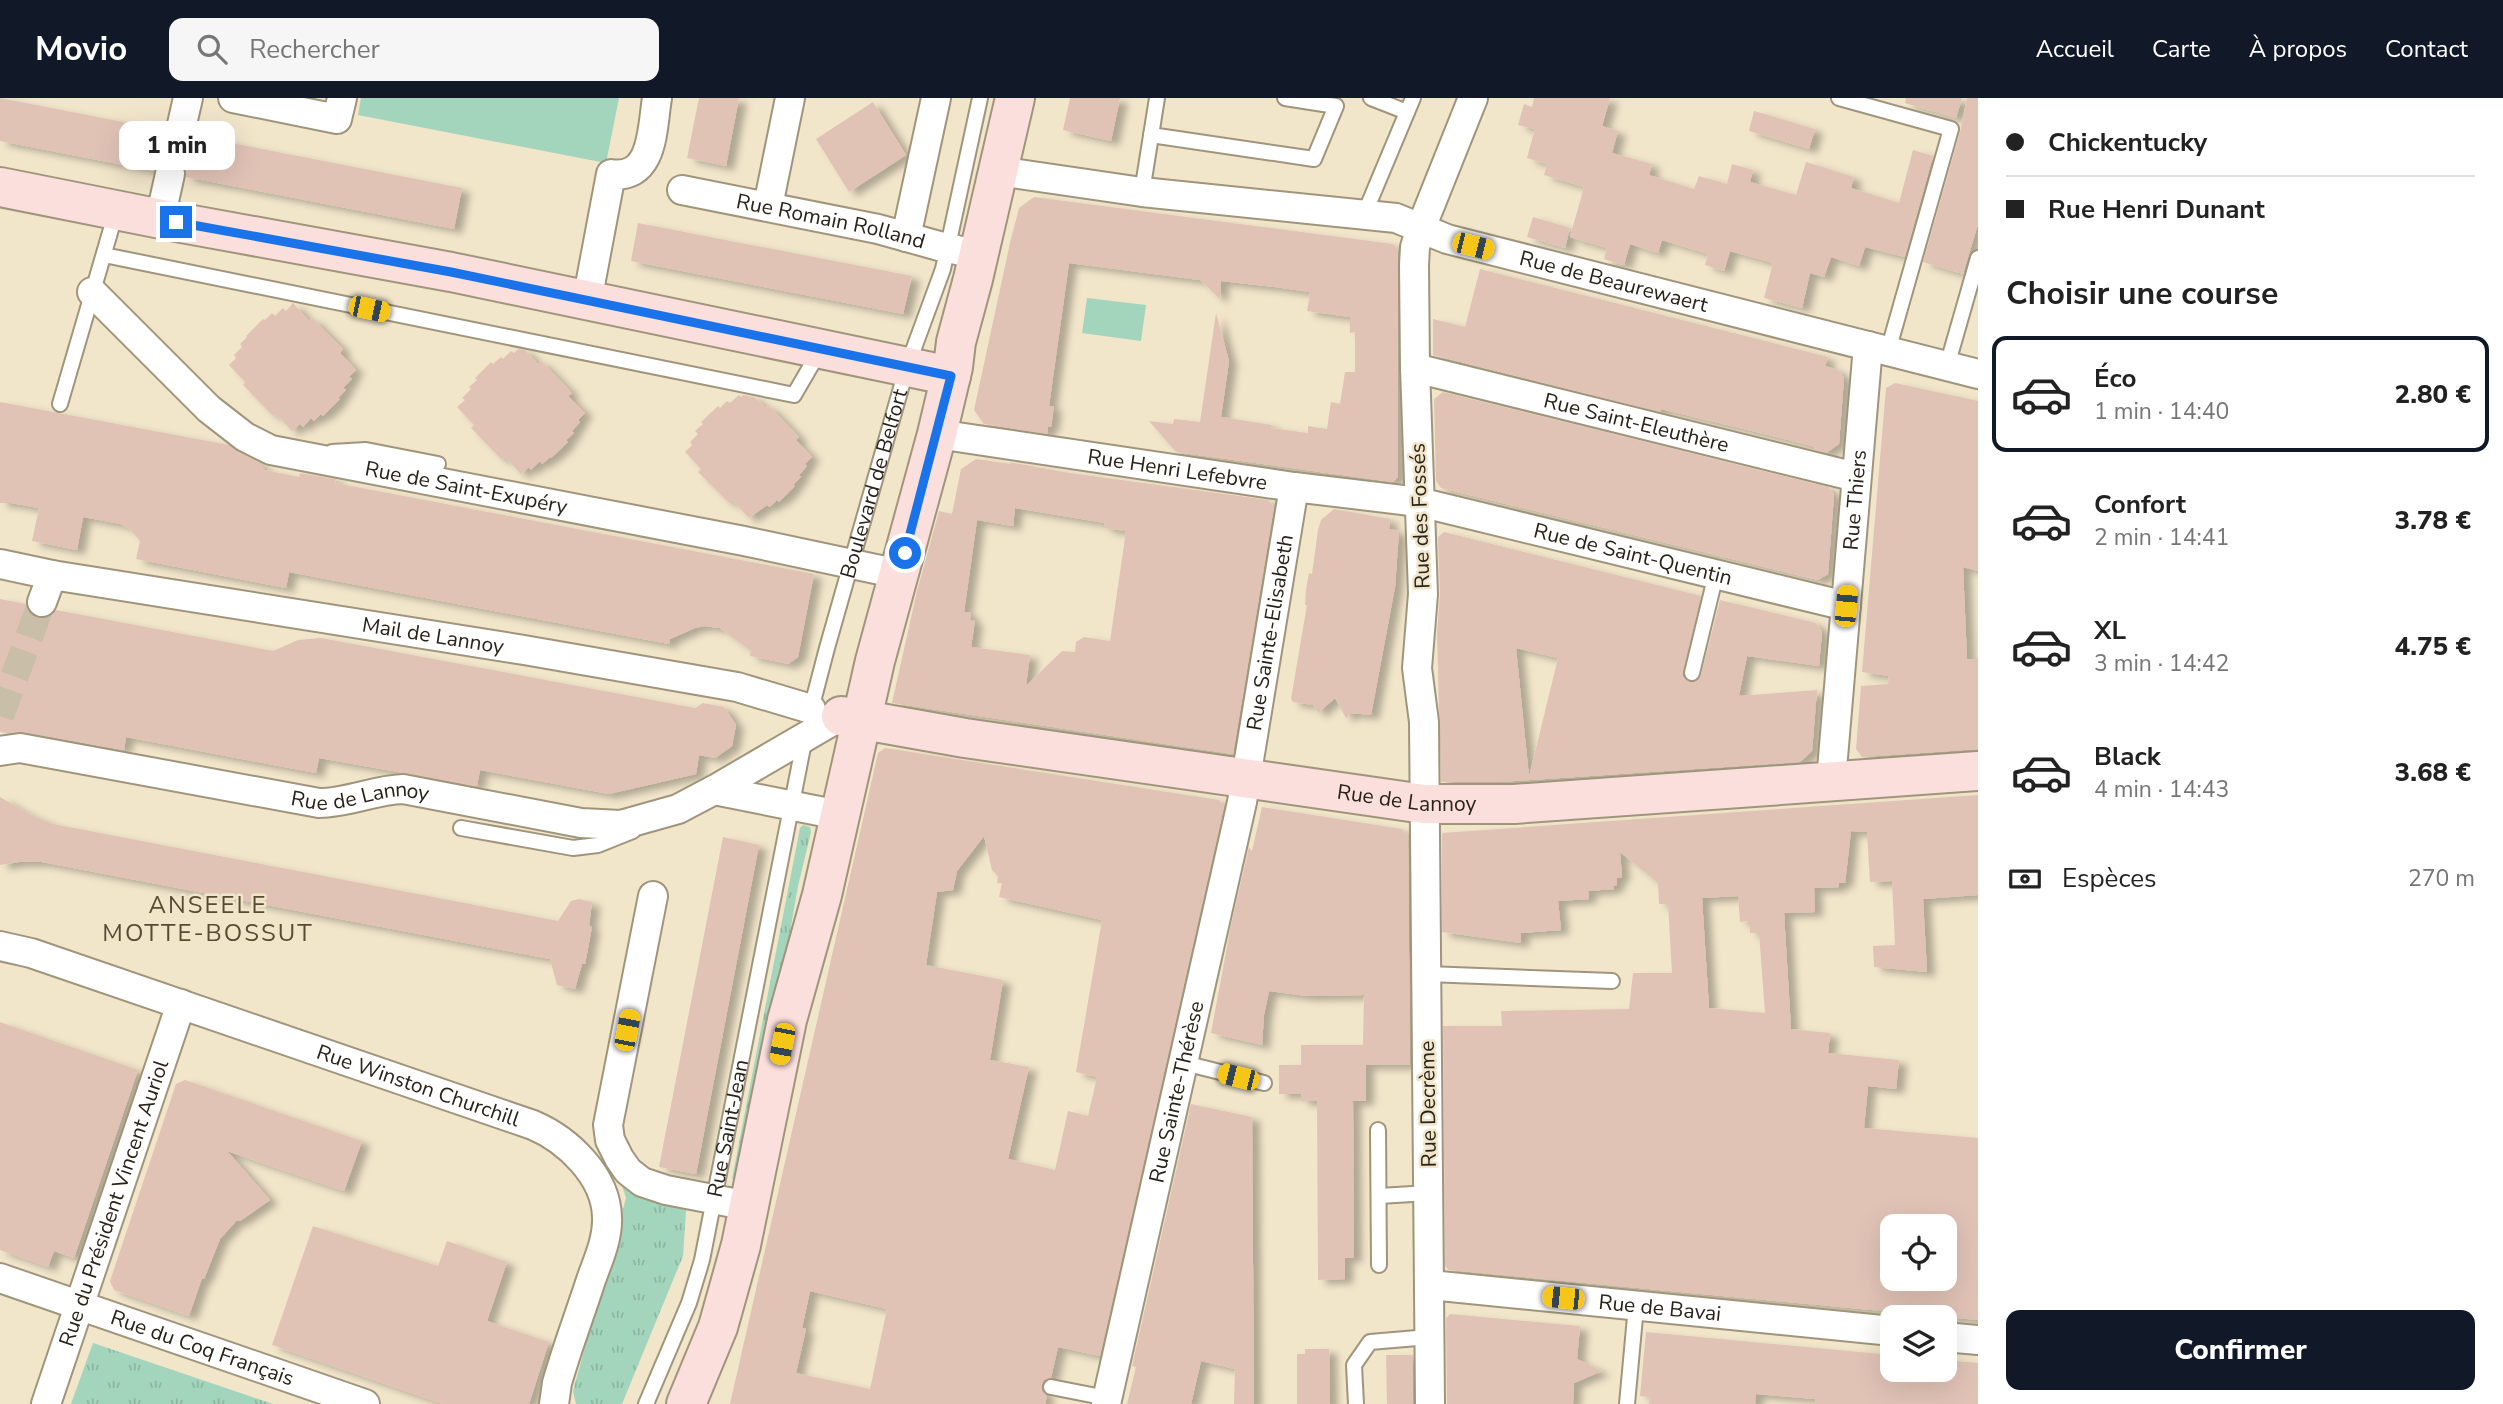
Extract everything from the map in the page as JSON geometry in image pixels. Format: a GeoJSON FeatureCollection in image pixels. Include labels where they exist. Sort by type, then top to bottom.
{"type":"FeatureCollection","features":[{"type":"Feature","properties":{"kind":"main road","name":"Boulevard de Belfort"},"geometry":{"type":"LineString","coordinates":[[838,715],[927,393],[938,365],[963,251],[998,171],[1015,98]]}},
{"type":"Feature","properties":{"kind":"main road"},"geometry":{"type":"LineString","coordinates":[[4,187],[116,211],[451,272],[820,349],[938,365]]}},
{"type":"Feature","properties":{"kind":"main road","name":"Boulevard de Belfort"},"geometry":{"type":"LineString","coordinates":[[877,569],[937,434],[938,365]]}},
{"type":"Feature","properties":{"kind":"main road","name":"Rue de Lannoy"},"geometry":{"type":"LineString","coordinates":[[838,715],[1424,804],[1503,804],[1978,771]]}},
{"type":"Feature","properties":{"kind":"main road","name":"Rue Saint-Jean"},"geometry":{"type":"LineString","coordinates":[[686,1404],[725,1306],[732,1203],[787,1020],[800,904],[838,715]]}},
{"type":"Feature","properties":{"kind":"street"},"geometry":{"type":"LineString","coordinates":[[180,133],[188,98]]}},
{"type":"Feature","properties":{"kind":"street"},"geometry":{"type":"LineString","coordinates":[[233,98],[340,108]]}},
{"type":"Feature","properties":{"kind":"street"},"geometry":{"type":"LineString","coordinates":[[587,301],[611,174],[630,173],[640,167],[647,158],[657,98]]}},
{"type":"Feature","properties":{"kind":"street"},"geometry":{"type":"LineString","coordinates":[[768,206],[790,98]]}},
{"type":"Feature","properties":{"kind":"street"},"geometry":{"type":"LineString","coordinates":[[906,236],[936,98]]}},
{"type":"Feature","properties":{"kind":"street","name":"Rue des Fossés"},"geometry":{"type":"LineString","coordinates":[[1424,804],[1424,722],[1417,668],[1423,594],[1415,368],[1415,247],[1420,228],[1473,98]]}},
{"type":"Feature","properties":{"kind":"street","name":"Rue de Beaurewaert"},"geometry":{"type":"LineString","coordinates":[[998,171],[1142,192],[1396,218],[1447,239],[1978,374]]}},
{"type":"Feature","properties":{"kind":"street"},"geometry":{"type":"LineString","coordinates":[[160,219],[170,174]]}},
{"type":"Feature","properties":{"kind":"street","name":"Rue Romain Rolland"},"geometry":{"type":"LineString","coordinates":[[682,190],[768,206],[963,251]]}},
{"type":"Feature","properties":{"kind":"street","name":"Rue de Saint-Exupéry"},"geometry":{"type":"LineString","coordinates":[[92,292],[220,419],[252,441],[285,454],[731,538],[877,569]]}},
{"type":"Feature","properties":{"kind":"street","name":"Rue Thiers"},"geometry":{"type":"LineString","coordinates":[[1831,781],[1857,477],[1878,348]]}},
{"type":"Feature","properties":{"kind":"street","name":"Rue Saint-Eleuthère"},"geometry":{"type":"LineString","coordinates":[[1415,368],[1857,477]]}},
{"type":"Feature","properties":{"kind":"street","name":"Rue Henri Lefebvre"},"geometry":{"type":"LineString","coordinates":[[937,434],[1294,487],[1419,502]]}},
{"type":"Feature","properties":{"kind":"street","name":"Rue Sainte-Elisabeth"},"geometry":{"type":"LineString","coordinates":[[1246,779],[1294,487]]}},
{"type":"Feature","properties":{"kind":"street","name":"Rue de Saint-Quentin"},"geometry":{"type":"LineString","coordinates":[[1419,502],[1846,606]]}},
{"type":"Feature","properties":{"kind":"street","name":"Mail de Lannoy"},"geometry":{"type":"LineString","coordinates":[[0,564],[52,575],[724,684],[838,715]]}},
{"type":"Feature","properties":{"kind":"street"},"geometry":{"type":"LineString","coordinates":[[42,602],[52,575]]}},
{"type":"Feature","properties":{"kind":"street","name":"Rue de Lannoy"},"geometry":{"type":"LineString","coordinates":[[0,751],[20,748],[319,803],[338,802],[403,789],[608,826],[635,822],[678,809],[805,737],[838,715]]}},
{"type":"Feature","properties":{"kind":"street","name":"Rue Sainte-Thérèse"},"geometry":{"type":"LineString","coordinates":[[1107,1401],[1246,779]]}},
{"type":"Feature","properties":{"kind":"street"},"geometry":{"type":"LineString","coordinates":[[714,790],[817,811]]}},
{"type":"Feature","properties":{"kind":"street","name":"Rue Decrème"},"geometry":{"type":"LineString","coordinates":[[1424,804],[1430,1404]]}},
{"type":"Feature","properties":{"kind":"street"},"geometry":{"type":"LineString","coordinates":[[653,896],[608,1133],[624,1165],[642,1182],[666,1190],[732,1203]]}},
{"type":"Feature","properties":{"kind":"street","name":"Rue Winston Churchill"},"geometry":{"type":"LineString","coordinates":[[0,946],[32,953],[181,1004],[533,1125],[559,1138],[589,1169],[606,1205],[607,1222],[601,1249],[557,1383],[554,1404]]}},
{"type":"Feature","properties":{"kind":"street","name":"Rue du Président Vincent Auriol"},"geometry":{"type":"LineString","coordinates":[[46,1404],[181,1004]]}},
{"type":"Feature","properties":{"kind":"street","name":"Rue du Coq Français"},"geometry":{"type":"LineString","coordinates":[[0,1278],[365,1404]]}},
{"type":"Feature","properties":{"kind":"street","name":"Rue de Bavai"},"geometry":{"type":"LineString","coordinates":[[1430,1285],[1880,1330]]}},
{"type":"Feature","properties":{"kind":"street"},"geometry":{"type":"LineString","coordinates":[[1957,1338],[1978,1340]]}},
{"type":"Feature","properties":{"kind":"lane","name":"Boulevard de Belfort"},"geometry":{"type":"LineString","coordinates":[[938,365],[921,323],[940,278],[963,251],[980,98]]}},
{"type":"Feature","properties":{"kind":"lane"},"geometry":{"type":"LineString","coordinates":[[1142,192],[1157,98]]}},
{"type":"Feature","properties":{"kind":"lane"},"geometry":{"type":"LineString","coordinates":[[1151,135],[1314,159],[1341,102],[1285,98]]}},
{"type":"Feature","properties":{"kind":"lane"},"geometry":{"type":"LineString","coordinates":[[1364,215],[1410,105],[1371,98]]}},
{"type":"Feature","properties":{"kind":"lane"},"geometry":{"type":"LineString","coordinates":[[1839,98],[1951,129],[1878,348]]}},
{"type":"Feature","properties":{"kind":"lane"},"geometry":{"type":"LineString","coordinates":[[60,404],[116,211]]}},
{"type":"Feature","properties":{"kind":"lane"},"geometry":{"type":"LineString","coordinates":[[104,255],[794,395],[820,349]]}},
{"type":"Feature","properties":{"kind":"lane"},"geometry":{"type":"LineString","coordinates":[[1947,366],[1978,258]]}},
{"type":"Feature","properties":{"kind":"lane"},"geometry":{"type":"LineString","coordinates":[[285,454],[366,450],[438,464]]}},
{"type":"Feature","properties":{"kind":"lane"},"geometry":{"type":"LineString","coordinates":[[1692,673],[1716,574]]}},
{"type":"Feature","properties":{"kind":"lane","name":"Rue Saint-Jean"},"geometry":{"type":"LineString","coordinates":[[646,1404],[732,1203],[817,811],[805,737]]}},
{"type":"Feature","properties":{"kind":"lane"},"geometry":{"type":"LineString","coordinates":[[461,828],[584,848],[615,839],[678,809]]}},
{"type":"Feature","properties":{"kind":"lane"},"geometry":{"type":"LineString","coordinates":[[1427,974],[1612,981]]}},
{"type":"Feature","properties":{"kind":"lane"},"geometry":{"type":"LineString","coordinates":[[1184,1063],[1264,1083]]}},
{"type":"Feature","properties":{"kind":"lane"},"geometry":{"type":"LineString","coordinates":[[1378,1130],[1379,1265]]}},
{"type":"Feature","properties":{"kind":"lane"},"geometry":{"type":"LineString","coordinates":[[1379,1196],[1429,1193]]}},
{"type":"Feature","properties":{"kind":"lane"},"geometry":{"type":"LineString","coordinates":[[1627,1404],[1636,1306]]}},
{"type":"Feature","properties":{"kind":"lane"},"geometry":{"type":"LineString","coordinates":[[1356,1404],[1354,1365],[1370,1342],[1429,1337]]}},
{"type":"Feature","properties":{"kind":"lane"},"geometry":{"type":"LineString","coordinates":[[1051,1387],[1107,1401]]}},
{"type":"Feature","properties":{"kind":"green space"},"geometry":{"type":"Polygon","coordinates":[[[361,98],[619,98],[606,163],[358,115],[361,98]]]}},
{"type":"Feature","properties":{"kind":"green space"},"geometry":{"type":"Polygon","coordinates":[[[1087,298],[1146,305],[1141,341],[1082,333],[1087,298]]]}},
{"type":"Feature","properties":{"kind":"green space"},"geometry":{"type":"Polygon","coordinates":[[[803,825],[810,827],[811,832],[798,886],[772,1035],[738,1180],[732,1179],[800,828],[803,825]]]}},
{"type":"Feature","properties":{"kind":"green space"},"geometry":{"type":"Polygon","coordinates":[[[621,1182],[639,1196],[686,1210],[683,1256],[622,1404],[576,1404],[573,1391],[626,1198],[621,1182]]]}},
{"type":"Feature","properties":{"kind":"green space"},"geometry":{"type":"Polygon","coordinates":[[[93,1343],[273,1404],[71,1404],[93,1343]]]}},
{"type":"Feature","properties":{"kind":"building"},"geometry":{"type":"Polygon","coordinates":[[[0,98],[164,130],[168,145],[177,149],[186,149],[192,145],[196,136],[462,188],[454,229],[186,177],[182,162],[173,158],[164,158],[158,162],[154,171],[0,141],[0,98]]]}},
{"type":"Feature","properties":{"kind":"building"},"geometry":{"type":"Polygon","coordinates":[[[699,98],[739,98],[726,166],[687,158],[699,98]]]}},
{"type":"Feature","properties":{"kind":"building"},"geometry":{"type":"Polygon","coordinates":[[[1070,98],[1120,98],[1111,141],[1063,130],[1070,98]]]}},
{"type":"Feature","properties":{"kind":"building"},"geometry":{"type":"Polygon","coordinates":[[[1534,98],[1610,98],[1602,126],[1618,131],[1612,153],[1652,164],[1649,175],[1694,189],[1699,176],[1727,184],[1732,164],[1753,170],[1750,182],[1796,195],[1806,162],[1854,177],[1851,188],[1899,203],[1913,150],[1933,156],[1905,257],[1865,247],[1859,266],[1831,257],[1824,277],[1810,273],[1802,308],[1764,298],[1773,263],[1730,251],[1724,271],[1705,265],[1708,254],[1662,240],[1658,253],[1630,244],[1624,265],[1604,259],[1607,248],[1570,237],[1584,187],[1544,175],[1547,164],[1527,158],[1535,129],[1518,125],[1524,104],[1532,107],[1534,98]]]}},
{"type":"Feature","properties":{"kind":"building"},"geometry":{"type":"Polygon","coordinates":[[[1906,98],[1962,98],[1956,118],[1905,103],[1906,98]]]}},
{"type":"Feature","properties":{"kind":"building"},"geometry":{"type":"Polygon","coordinates":[[[1967,98],[1978,98],[1978,224],[1963,274],[1923,262],[1967,98]]]}},
{"type":"Feature","properties":{"kind":"building"},"geometry":{"type":"Polygon","coordinates":[[[873,102],[906,155],[849,192],[816,139],[873,102]]]}},
{"type":"Feature","properties":{"kind":"building"},"geometry":{"type":"Polygon","coordinates":[[[1754,111],[1815,129],[1809,149],[1749,131],[1754,111]]]}},
{"type":"Feature","properties":{"kind":"building"},"geometry":{"type":"Polygon","coordinates":[[[1034,197],[1393,244],[1398,249],[1398,477],[1393,482],[1176,452],[1149,421],[1173,424],[1174,419],[1200,422],[1216,313],[1229,361],[1221,417],[1308,433],[1308,426],[1327,429],[1331,402],[1340,404],[1345,372],[1355,372],[1355,332],[1350,333],[1350,317],[1307,311],[1310,292],[1275,287],[1221,281],[1220,299],[1200,280],[1069,263],[1049,406],[1054,406],[1051,427],[1048,427],[1047,434],[984,424],[974,410],[1010,243],[1019,208],[1034,197]]]}},
{"type":"Feature","properties":{"kind":"building"},"geometry":{"type":"Polygon","coordinates":[[[1533,217],[1570,228],[1565,248],[1527,237],[1533,217]]]}},
{"type":"Feature","properties":{"kind":"building"},"geometry":{"type":"Polygon","coordinates":[[[638,223],[912,276],[903,314],[631,261],[638,223]]]}},
{"type":"Feature","properties":{"kind":"building"},"geometry":{"type":"Polygon","coordinates":[[[1480,269],[1828,357],[1825,366],[1838,370],[1844,378],[1839,444],[1826,453],[1814,450],[1815,447],[1773,436],[1661,409],[1660,412],[1433,355],[1433,319],[1465,327],[1480,269]]]}},
{"type":"Feature","properties":{"kind":"building"},"geometry":{"type":"Polygon","coordinates":[[[293,303],[309,321],[312,318],[343,349],[340,353],[356,370],[349,377],[352,379],[343,388],[346,390],[338,398],[340,399],[323,416],[321,414],[314,421],[311,418],[303,427],[300,424],[292,431],[243,385],[245,382],[229,365],[242,347],[240,344],[263,319],[272,313],[275,316],[283,308],[286,311],[293,303]]]}},
{"type":"Feature","properties":{"kind":"building"},"geometry":{"type":"Polygon","coordinates":[[[518,349],[525,350],[538,364],[541,361],[572,393],[568,396],[585,413],[578,420],[580,422],[572,431],[574,433],[566,440],[568,442],[551,458],[542,464],[540,461],[531,470],[529,467],[521,474],[505,457],[502,460],[471,428],[474,425],[457,407],[465,400],[462,398],[477,380],[475,378],[491,362],[493,364],[518,349]]]}},
{"type":"Feature","properties":{"kind":"building"},"geometry":{"type":"Polygon","coordinates":[[[1895,383],[1978,401],[1978,571],[1963,567],[1967,659],[1978,659],[1978,749],[1862,757],[1856,749],[1861,686],[1888,684],[1889,676],[1862,672],[1886,388],[1895,383]]]}},
{"type":"Feature","properties":{"kind":"building"},"geometry":{"type":"Polygon","coordinates":[[[1443,392],[1828,487],[1834,495],[1828,574],[1818,580],[1441,488],[1436,481],[1434,399],[1443,392]]]}},
{"type":"Feature","properties":{"kind":"building"},"geometry":{"type":"Polygon","coordinates":[[[739,395],[754,397],[766,408],[768,405],[799,437],[796,440],[812,457],[805,464],[807,466],[793,485],[795,486],[779,502],[777,500],[770,507],[767,505],[749,518],[732,500],[729,503],[698,472],[701,469],[685,452],[698,434],[695,431],[703,424],[701,422],[718,406],[720,408],[727,401],[730,403],[739,395]]]}},
{"type":"Feature","properties":{"kind":"building"},"geometry":{"type":"Polygon","coordinates":[[[0,402],[229,445],[258,462],[265,470],[299,477],[300,473],[336,479],[335,483],[814,574],[798,657],[788,664],[750,656],[751,651],[720,628],[695,628],[670,639],[669,644],[289,572],[286,588],[136,559],[140,541],[130,529],[121,524],[83,517],[77,550],[32,541],[39,508],[0,503],[0,402]]]}},
{"type":"Feature","properties":{"kind":"building"},"geometry":{"type":"Polygon","coordinates":[[[976,459],[1011,464],[1009,462],[1268,500],[1274,507],[1233,754],[892,703],[917,591],[939,511],[952,514],[961,469],[976,459]],[[1015,508],[1013,526],[977,520],[964,612],[971,613],[970,620],[975,620],[971,647],[1030,655],[1026,686],[1062,651],[1075,652],[1076,642],[1084,637],[1110,641],[1126,531],[1104,528],[1105,523],[1015,508]]]}},
{"type":"Feature","properties":{"kind":"building"},"geometry":{"type":"Polygon","coordinates":[[[1334,509],[1390,519],[1389,529],[1399,531],[1395,587],[1371,715],[1351,713],[1346,718],[1335,698],[1318,713],[1313,705],[1293,702],[1291,699],[1307,605],[1306,589],[1309,573],[1312,574],[1318,530],[1321,520],[1334,509]]]}},
{"type":"Feature","properties":{"kind":"building"},"geometry":{"type":"Polygon","coordinates":[[[1444,532],[1701,596],[1683,671],[1683,676],[1689,682],[1695,682],[1701,675],[1720,600],[1816,623],[1822,632],[1819,666],[1747,656],[1739,696],[1817,690],[1812,751],[1800,762],[1499,782],[1441,782],[1437,633],[1440,594],[1438,537],[1444,532]],[[1516,648],[1529,777],[1558,658],[1516,648]]]}},
{"type":"Feature","properties":{"kind":"building"},"geometry":{"type":"Polygon","coordinates":[[[0,599],[26,604],[30,613],[37,618],[45,618],[56,610],[273,651],[298,640],[321,638],[695,708],[703,703],[724,707],[736,725],[732,746],[715,758],[699,755],[696,774],[609,794],[480,770],[477,786],[319,758],[316,773],[126,737],[124,750],[23,732],[0,732],[0,599]]]}},
{"type":"Feature","properties":{"kind":"building"},"geometry":{"type":"Polygon","coordinates":[[[885,748],[1219,800],[1224,807],[1100,1356],[1058,1347],[1051,1378],[1044,1380],[1042,1384],[1042,1391],[1047,1396],[1045,1404],[730,1404],[878,753],[885,748]],[[984,836],[957,871],[953,890],[937,892],[926,965],[1003,980],[990,1060],[1029,1067],[1008,1159],[1055,1170],[1068,1111],[1088,1116],[1097,1077],[1076,1072],[1102,920],[999,897],[1002,883],[997,883],[998,876],[992,870],[984,836]],[[810,1291],[802,1328],[806,1329],[796,1373],[870,1389],[887,1309],[810,1291]]]}},
{"type":"Feature","properties":{"kind":"building"},"geometry":{"type":"Polygon","coordinates":[[[1978,795],[1978,895],[1923,899],[1927,972],[1874,967],[1873,946],[1895,945],[1892,881],[1870,882],[1867,832],[1851,831],[1845,883],[1839,883],[1839,887],[1814,888],[1815,912],[1784,913],[1791,1029],[1830,1033],[1828,1053],[1899,1060],[1896,1089],[1868,1086],[1864,1128],[1978,1138],[1978,1320],[1957,1318],[1957,1305],[1880,1305],[1880,1311],[1449,1270],[1445,1266],[1443,1026],[1502,1026],[1501,1011],[1629,1009],[1633,973],[1672,973],[1668,904],[1659,904],[1658,883],[1620,852],[1622,877],[1617,878],[1614,889],[1588,891],[1589,899],[1558,901],[1561,930],[1521,933],[1521,943],[1442,932],[1442,833],[1978,795]],[[1738,896],[1702,898],[1709,1008],[1765,1013],[1759,933],[1750,933],[1750,921],[1740,922],[1738,896]]]}},
{"type":"Feature","properties":{"kind":"building"},"geometry":{"type":"Polygon","coordinates":[[[0,797],[53,824],[558,921],[571,901],[579,899],[592,902],[589,926],[592,927],[585,964],[582,964],[575,989],[557,985],[550,959],[42,862],[0,865],[0,797]]]}},
{"type":"Feature","properties":{"kind":"building"},"geometry":{"type":"Polygon","coordinates":[[[1262,807],[1402,829],[1408,836],[1410,1065],[1366,1065],[1366,1101],[1353,1101],[1354,1258],[1345,1258],[1345,1279],[1318,1280],[1317,1101],[1301,1101],[1301,1094],[1279,1094],[1279,1065],[1301,1065],[1301,1045],[1363,1045],[1364,995],[1307,996],[1269,991],[1262,1045],[1211,1033],[1231,925],[1249,847],[1252,851],[1262,807]]]}},
{"type":"Feature","properties":{"kind":"building"},"geometry":{"type":"Polygon","coordinates":[[[723,837],[759,845],[696,1174],[659,1167],[723,837]]]}},
{"type":"Feature","properties":{"kind":"building"},"geometry":{"type":"Polygon","coordinates":[[[0,1022],[138,1070],[74,1258],[54,1251],[48,1267],[0,1250],[0,1022]]]}},
{"type":"Feature","properties":{"kind":"building"},"geometry":{"type":"Polygon","coordinates":[[[185,1080],[362,1141],[344,1191],[227,1151],[270,1200],[240,1221],[237,1220],[220,1239],[204,1279],[202,1278],[189,1316],[114,1290],[110,1281],[176,1084],[185,1080]]]}},
{"type":"Feature","properties":{"kind":"building"},"geometry":{"type":"Polygon","coordinates":[[[1191,1104],[1252,1117],[1254,1404],[1234,1404],[1235,1369],[1201,1361],[1191,1404],[1127,1404],[1136,1367],[1132,1366],[1191,1104]]]}},
{"type":"Feature","properties":{"kind":"building"},"geometry":{"type":"Polygon","coordinates":[[[313,1226],[438,1266],[447,1241],[507,1262],[487,1321],[549,1342],[529,1404],[443,1404],[272,1345],[313,1226]]]}},
{"type":"Feature","properties":{"kind":"building"},"geometry":{"type":"Polygon","coordinates":[[[1450,1314],[1580,1326],[1577,1359],[1602,1371],[1574,1383],[1573,1404],[1447,1404],[1446,1318],[1450,1314]]]}},
{"type":"Feature","properties":{"kind":"building"},"geometry":{"type":"Polygon","coordinates":[[[1646,1332],[1880,1354],[1880,1382],[1957,1382],[1957,1361],[1978,1363],[1978,1404],[1815,1404],[1815,1399],[1756,1394],[1755,1404],[1649,1404],[1650,1397],[1640,1396],[1646,1332]]]}},
{"type":"Feature","properties":{"kind":"building"},"geometry":{"type":"Polygon","coordinates":[[[1305,1349],[1329,1349],[1330,1404],[1297,1404],[1297,1354],[1305,1354],[1305,1349]]]}},
{"type":"Feature","properties":{"kind":"building"},"geometry":{"type":"Polygon","coordinates":[[[1386,1355],[1413,1355],[1413,1404],[1387,1404],[1386,1355]]]}},
{"type":"Feature","properties":{"kind":"tunnel"},"geometry":{"type":"LineString","coordinates":[[170,174],[180,133]]}},
{"type":"Feature","properties":{"kind":"tunnel"},"geometry":{"type":"LineString","coordinates":[[0,716],[42,602]]}},
{"type":"Feature","properties":{"kind":"district","name":"ANSEELE MOTTE-BOSSUT"},"geometry":{"type":"Point","coordinates":[208,919]}},
{"type":"Feature","properties":{"kind":"route"},"geometry":{"type":"LineString","coordinates":[[176,222],[451,272],[951,376],[905,553]]}}]}
